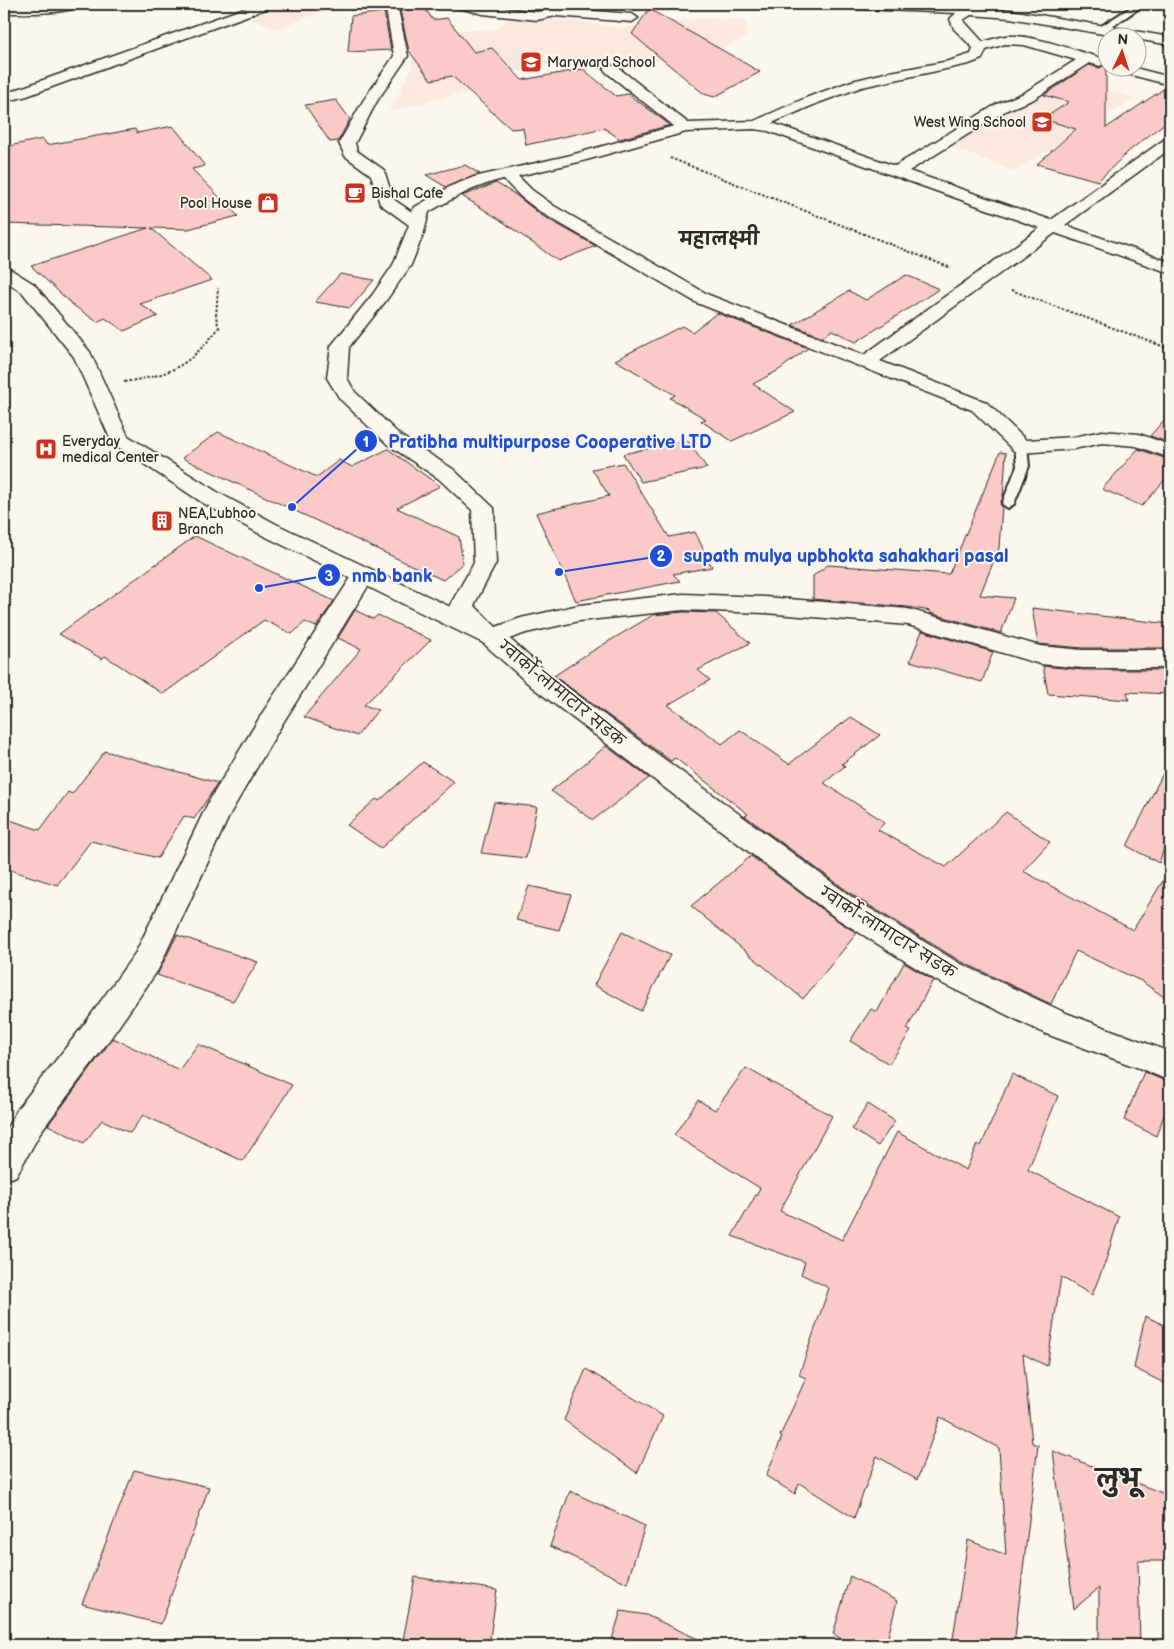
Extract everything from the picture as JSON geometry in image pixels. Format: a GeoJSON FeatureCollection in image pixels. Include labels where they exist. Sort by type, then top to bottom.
{"type":"FeatureCollection","features":[{"type":"Feature","properties":{"kind":"street"},"geometry":{"type":"LineString","coordinates":[[4,9],[42,10],[76,4]]}},
{"type":"Feature","properties":{"kind":"street"},"geometry":{"type":"LineString","coordinates":[[4,98],[267,4]]}},
{"type":"Feature","properties":{"kind":"street"},"geometry":{"type":"LineString","coordinates":[[391,4],[401,56],[370,101],[347,143],[350,153],[378,173],[386,201],[418,223]]}},
{"type":"Feature","properties":{"kind":"street"},"geometry":{"type":"LineString","coordinates":[[458,4],[483,10],[537,16],[556,12],[632,18]]}},
{"type":"Feature","properties":{"kind":"street"},"geometry":{"type":"LineString","coordinates":[[837,4],[974,8],[1096,29]]}},
{"type":"Feature","properties":{"kind":"street"},"geometry":{"type":"LineString","coordinates":[[974,8],[956,19],[959,26],[980,47]]}},
{"type":"Feature","properties":{"kind":"street"},"geometry":{"type":"LineString","coordinates":[[1146,37],[1170,41]]}},
{"type":"Feature","properties":{"kind":"street"},"geometry":{"type":"LineString","coordinates":[[980,47],[1005,40],[1025,40],[1096,61]]}},
{"type":"Feature","properties":{"kind":"street"},"geometry":{"type":"LineString","coordinates":[[756,125],[809,101],[872,80],[961,63],[977,56],[980,47]]}},
{"type":"Feature","properties":{"kind":"street"},"geometry":{"type":"LineString","coordinates":[[896,172],[1002,107],[1029,96],[1088,58]]}},
{"type":"Feature","properties":{"kind":"street"},"geometry":{"type":"LineString","coordinates":[[611,69],[685,128]]}},
{"type":"Feature","properties":{"kind":"street"},"geometry":{"type":"LineString","coordinates":[[1146,75],[1170,82]]}},
{"type":"Feature","properties":{"kind":"street"},"geometry":{"type":"LineString","coordinates":[[1170,268],[770,127],[756,125],[685,128],[633,144],[508,175],[480,180],[457,189],[421,210],[416,232],[402,265],[379,298],[340,346],[337,378],[347,395],[394,440],[446,474],[483,508],[485,563],[461,607],[492,637],[521,626],[579,613],[692,602],[766,605],[908,617],[1040,655],[1083,659],[1170,658]]}},
{"type":"Feature","properties":{"kind":"street"},"geometry":{"type":"LineString","coordinates":[[866,362],[979,278],[1170,142]]}},
{"type":"Feature","properties":{"kind":"street"},"geometry":{"type":"LineString","coordinates":[[508,175],[521,191],[571,223],[671,278],[703,299],[979,406],[1021,447],[1074,443],[1102,437],[1138,440],[1170,452]]}},
{"type":"Feature","properties":{"kind":"street","name":"ग्वार्को-लामाटार सडक"},"geometry":{"type":"LineString","coordinates":[[4,273],[28,288],[83,356],[119,439],[211,498],[268,529],[492,637],[541,680],[846,909],[948,972],[1057,1024],[1150,1057],[1170,1067]]}},
{"type":"Feature","properties":{"kind":"street"},"geometry":{"type":"LineString","coordinates":[[4,1165],[30,1119],[94,1036],[147,961],[219,809],[272,719],[364,575]]}},
{"type":"Feature","properties":{"kind":"lane"},"geometry":{"type":"LineString","coordinates":[[1104,28],[1141,4]]}},
{"type":"Feature","properties":{"kind":"lane"},"geometry":{"type":"LineString","coordinates":[[1008,504],[1023,466],[1021,447]]}},
{"type":"Feature","properties":{"kind":"path"},"geometry":{"type":"LineString","coordinates":[[633,144],[979,278],[1170,349]]}},
{"type":"Feature","properties":{"kind":"path"},"geometry":{"type":"LineString","coordinates":[[96,386],[138,380],[184,365],[218,328],[216,317],[218,288]]}},
{"type":"Feature","properties":{"kind":"shaded area"},"geometry":{"type":"Polygon","coordinates":[[[292,4],[383,4],[383,6],[319,13],[277,29],[248,18],[292,4]]]}},
{"type":"Feature","properties":{"kind":"shaded area","name":"Maryward School"},"geometry":{"type":"Polygon","coordinates":[[[515,14],[626,28],[701,18],[746,21],[746,37],[720,50],[668,60],[620,64],[555,63],[465,83],[470,91],[389,112],[412,68],[413,30],[495,30],[515,14]]]}},
{"type":"Feature","properties":{"kind":"shaded area","name":"West Wing School"},"geometry":{"type":"Polygon","coordinates":[[[1062,78],[1135,98],[1014,171],[951,147],[1062,78]]]}},
{"type":"Feature","properties":{"kind":"building"},"geometry":{"type":"Polygon","coordinates":[[[424,7],[433,20],[447,18],[474,52],[492,48],[522,80],[583,69],[616,96],[628,94],[670,125],[620,139],[604,128],[526,145],[523,128],[511,129],[452,76],[431,80],[409,51],[400,10],[424,7]]]}},
{"type":"Feature","properties":{"kind":"building"},"geometry":{"type":"Polygon","coordinates":[[[649,9],[760,72],[714,97],[704,94],[632,34],[649,9]]]}},
{"type":"Feature","properties":{"kind":"building"},"geometry":{"type":"Polygon","coordinates":[[[384,12],[391,50],[348,52],[351,16],[384,12]]]}},
{"type":"Feature","properties":{"kind":"building"},"geometry":{"type":"Polygon","coordinates":[[[1089,65],[1096,67],[1096,78],[1106,78],[1106,128],[1168,86],[1170,87],[1170,119],[1129,151],[1098,181],[1037,164],[1076,129],[1043,119],[1069,102],[1044,95],[1089,65]]]}},
{"type":"Feature","properties":{"kind":"building"},"geometry":{"type":"Polygon","coordinates":[[[336,100],[350,119],[338,141],[330,142],[305,105],[336,100]]]}},
{"type":"Feature","properties":{"kind":"building"},"geometry":{"type":"Polygon","coordinates":[[[173,126],[205,166],[192,169],[238,216],[188,229],[151,228],[212,280],[140,304],[158,316],[124,331],[105,318],[97,322],[73,305],[31,266],[148,228],[4,224],[4,147],[43,139],[47,145],[135,129],[137,133],[173,126]]]}},
{"type":"Feature","properties":{"kind":"building"},"geometry":{"type":"Polygon","coordinates":[[[465,165],[480,174],[446,187],[426,175],[465,165]]]}},
{"type":"Feature","properties":{"kind":"building"},"geometry":{"type":"Polygon","coordinates":[[[496,183],[516,195],[541,215],[596,246],[558,261],[499,219],[462,196],[496,183]]]}},
{"type":"Feature","properties":{"kind":"building"},"geometry":{"type":"Polygon","coordinates":[[[340,274],[374,280],[350,308],[315,302],[340,274]]]}},
{"type":"Feature","properties":{"kind":"building"},"geometry":{"type":"Polygon","coordinates":[[[906,275],[939,289],[856,342],[832,330],[823,337],[792,325],[849,291],[866,300],[906,275]]]}},
{"type":"Feature","properties":{"kind":"building"},"geometry":{"type":"Polygon","coordinates":[[[717,313],[808,348],[779,370],[753,384],[795,412],[732,441],[701,421],[706,419],[670,398],[675,395],[615,360],[682,326],[692,332],[717,313]]]}},
{"type":"Feature","properties":{"kind":"building"},"geometry":{"type":"Polygon","coordinates":[[[1170,413],[1170,443],[1150,436],[1170,413]]]}},
{"type":"Feature","properties":{"kind":"building"},"geometry":{"type":"Polygon","coordinates":[[[218,432],[317,477],[339,460],[352,467],[388,449],[440,486],[397,508],[459,537],[463,563],[443,580],[182,458],[218,432]]]}},
{"type":"Feature","properties":{"kind":"building"},"geometry":{"type":"Polygon","coordinates":[[[687,440],[707,468],[641,482],[623,454],[687,440]]]}},
{"type":"Feature","properties":{"kind":"building"},"geometry":{"type":"Polygon","coordinates":[[[1138,449],[1170,460],[1170,474],[1142,506],[1102,489],[1138,449]]]}},
{"type":"Feature","properties":{"kind":"building"},"geometry":{"type":"Polygon","coordinates":[[[1000,452],[1006,453],[1003,498],[1000,503],[1002,506],[999,548],[980,595],[1014,598],[1001,633],[930,613],[930,611],[908,607],[813,599],[813,576],[828,565],[949,574],[1000,452]]]}},
{"type":"Feature","properties":{"kind":"building"},"geometry":{"type":"Polygon","coordinates":[[[623,463],[669,537],[695,532],[712,567],[673,574],[680,581],[576,601],[536,513],[609,496],[592,469],[623,463]]]}},
{"type":"Feature","properties":{"kind":"building"},"geometry":{"type":"Polygon","coordinates":[[[195,536],[334,601],[316,627],[305,622],[292,634],[264,620],[163,694],[105,656],[102,659],[59,634],[195,536]]]}},
{"type":"Feature","properties":{"kind":"building"},"geometry":{"type":"Polygon","coordinates":[[[1032,608],[1170,624],[1170,648],[1083,648],[1038,644],[1032,608]]]}},
{"type":"Feature","properties":{"kind":"building"},"geometry":{"type":"Polygon","coordinates":[[[355,610],[373,619],[378,615],[431,640],[364,705],[378,710],[357,736],[304,717],[361,649],[338,638],[355,610]]]}},
{"type":"Feature","properties":{"kind":"building"},"geometry":{"type":"Polygon","coordinates":[[[683,612],[716,613],[750,643],[698,670],[710,680],[668,705],[722,744],[740,730],[789,764],[851,717],[880,735],[842,764],[845,766],[824,783],[885,822],[878,830],[946,867],[1006,812],[1050,842],[1023,871],[1133,930],[1170,869],[1170,1001],[1141,981],[1076,951],[1051,1004],[960,961],[857,898],[745,816],[748,814],[675,758],[671,761],[554,676],[653,615],[683,612]]]}},
{"type":"Feature","properties":{"kind":"building"},"geometry":{"type":"Polygon","coordinates":[[[922,631],[993,652],[982,682],[910,661],[922,631]]]}},
{"type":"Feature","properties":{"kind":"building"},"geometry":{"type":"Polygon","coordinates":[[[1043,666],[1083,670],[1170,670],[1170,694],[1127,692],[1129,700],[1048,694],[1043,666]]]}},
{"type":"Feature","properties":{"kind":"building"},"geometry":{"type":"Polygon","coordinates":[[[606,746],[649,778],[593,820],[551,791],[606,746]]]}},
{"type":"Feature","properties":{"kind":"building"},"geometry":{"type":"Polygon","coordinates":[[[105,751],[218,783],[194,819],[184,816],[158,858],[91,841],[57,885],[4,868],[4,818],[40,830],[68,792],[72,794],[105,751]]]}},
{"type":"Feature","properties":{"kind":"building"},"geometry":{"type":"Polygon","coordinates":[[[1170,759],[1170,831],[1159,863],[1127,846],[1170,759]]]}},
{"type":"Feature","properties":{"kind":"building"},"geometry":{"type":"Polygon","coordinates":[[[423,762],[454,782],[381,848],[347,825],[376,799],[379,801],[423,762]]]}},
{"type":"Feature","properties":{"kind":"building"},"geometry":{"type":"Polygon","coordinates":[[[494,802],[537,807],[526,858],[481,853],[494,802]]]}},
{"type":"Feature","properties":{"kind":"building"},"geometry":{"type":"Polygon","coordinates":[[[751,856],[835,919],[857,933],[803,999],[691,906],[751,856]]]}},
{"type":"Feature","properties":{"kind":"building"},"geometry":{"type":"Polygon","coordinates":[[[529,886],[571,895],[559,930],[516,920],[529,886]]]}},
{"type":"Feature","properties":{"kind":"building"},"geometry":{"type":"Polygon","coordinates":[[[622,932],[670,955],[641,1011],[594,985],[622,932]]]}},
{"type":"Feature","properties":{"kind":"building"},"geometry":{"type":"Polygon","coordinates":[[[177,935],[258,962],[233,1001],[157,975],[177,935]]]}},
{"type":"Feature","properties":{"kind":"building"},"geometry":{"type":"Polygon","coordinates":[[[904,963],[933,980],[907,1029],[911,1031],[889,1064],[850,1041],[871,1009],[877,1012],[904,963]]]}},
{"type":"Feature","properties":{"kind":"building"},"geometry":{"type":"Polygon","coordinates":[[[113,1038],[179,1070],[198,1044],[292,1085],[243,1161],[143,1115],[130,1133],[102,1120],[84,1143],[48,1125],[113,1038]]]}},
{"type":"Feature","properties":{"kind":"building"},"geometry":{"type":"Polygon","coordinates":[[[746,1068],[832,1116],[780,1211],[842,1240],[897,1132],[966,1170],[977,1144],[981,1146],[1012,1074],[1058,1096],[1028,1170],[1119,1217],[1106,1260],[1092,1295],[1061,1277],[1047,1366],[1023,1354],[1032,1443],[1038,1445],[1014,1645],[952,1645],[968,1540],[1006,1555],[999,1448],[940,1417],[917,1480],[877,1456],[854,1518],[799,1483],[795,1494],[766,1476],[782,1437],[780,1436],[806,1378],[799,1375],[829,1288],[801,1274],[805,1262],[732,1236],[760,1188],[674,1135],[698,1100],[715,1110],[746,1068]]]}},
{"type":"Feature","properties":{"kind":"building"},"geometry":{"type":"Polygon","coordinates":[[[1144,1072],[1170,1083],[1170,1100],[1156,1136],[1124,1120],[1144,1072]]]}},
{"type":"Feature","properties":{"kind":"building"},"geometry":{"type":"Polygon","coordinates":[[[868,1104],[895,1121],[878,1146],[852,1129],[868,1104]]]}},
{"type":"Feature","properties":{"kind":"building"},"geometry":{"type":"Polygon","coordinates":[[[1145,1316],[1170,1328],[1170,1386],[1134,1368],[1145,1316]]]}},
{"type":"Feature","properties":{"kind":"building"},"geometry":{"type":"Polygon","coordinates":[[[586,1369],[663,1416],[637,1473],[564,1420],[586,1369]]]}},
{"type":"Feature","properties":{"kind":"building"},"geometry":{"type":"Polygon","coordinates":[[[1053,1451],[1170,1496],[1166,1561],[1138,1561],[1140,1645],[1099,1645],[1099,1588],[1074,1609],[1053,1451]]]}},
{"type":"Feature","properties":{"kind":"building"},"geometry":{"type":"Polygon","coordinates":[[[134,1470],[209,1487],[161,1624],[82,1604],[134,1470]]]}},
{"type":"Feature","properties":{"kind":"building"},"geometry":{"type":"Polygon","coordinates":[[[570,1491],[645,1526],[627,1583],[550,1546],[570,1491]]]}},
{"type":"Feature","properties":{"kind":"building"},"geometry":{"type":"Polygon","coordinates":[[[850,1576],[897,1601],[886,1645],[852,1645],[833,1634],[850,1576]]]}},
{"type":"Feature","properties":{"kind":"building"},"geometry":{"type":"Polygon","coordinates":[[[415,1577],[497,1590],[489,1645],[402,1645],[415,1577]]]}},
{"type":"Feature","properties":{"kind":"building"},"geometry":{"type":"Polygon","coordinates":[[[621,1611],[646,1615],[711,1645],[610,1645],[621,1611]]]}},
{"type":"Feature","properties":{"kind":"place","name":"Maryward School"},"geometry":{"type":"Point","coordinates":[531,62]}},
{"type":"Feature","properties":{"kind":"place","name":"West Wing School"},"geometry":{"type":"Point","coordinates":[1042,122]}},
{"type":"Feature","properties":{"kind":"place","name":"Bishal Cafe"},"geometry":{"type":"Point","coordinates":[355,193]}},
{"type":"Feature","properties":{"kind":"place","name":"Pool House"},"geometry":{"type":"Point","coordinates":[268,203]}},
{"type":"Feature","properties":{"kind":"place","name":"Everyday medical Center"},"geometry":{"type":"Point","coordinates":[46,449]}},
{"type":"Feature","properties":{"kind":"place","name":"Pratibha multipurpose Cooperative LTD"},"geometry":{"type":"Point","coordinates":[292,507]}},
{"type":"Feature","properties":{"kind":"place","name":"NEA,Lubhoo Branch"},"geometry":{"type":"Point","coordinates":[162,521]}},
{"type":"Feature","properties":{"kind":"place","name":"supath mulya upbhokta sahakhari pasal"},"geometry":{"type":"Point","coordinates":[559,572]}},
{"type":"Feature","properties":{"kind":"place","name":"nmb bank"},"geometry":{"type":"Point","coordinates":[259,588]}},
{"type":"Feature","properties":{"kind":"district","name":"महालक्ष्मी"},"geometry":{"type":"Point","coordinates":[719,239]}},
{"type":"Feature","properties":{"kind":"district","name":"लुभू"},"geometry":{"type":"Point","coordinates":[1118,1478]}}]}
